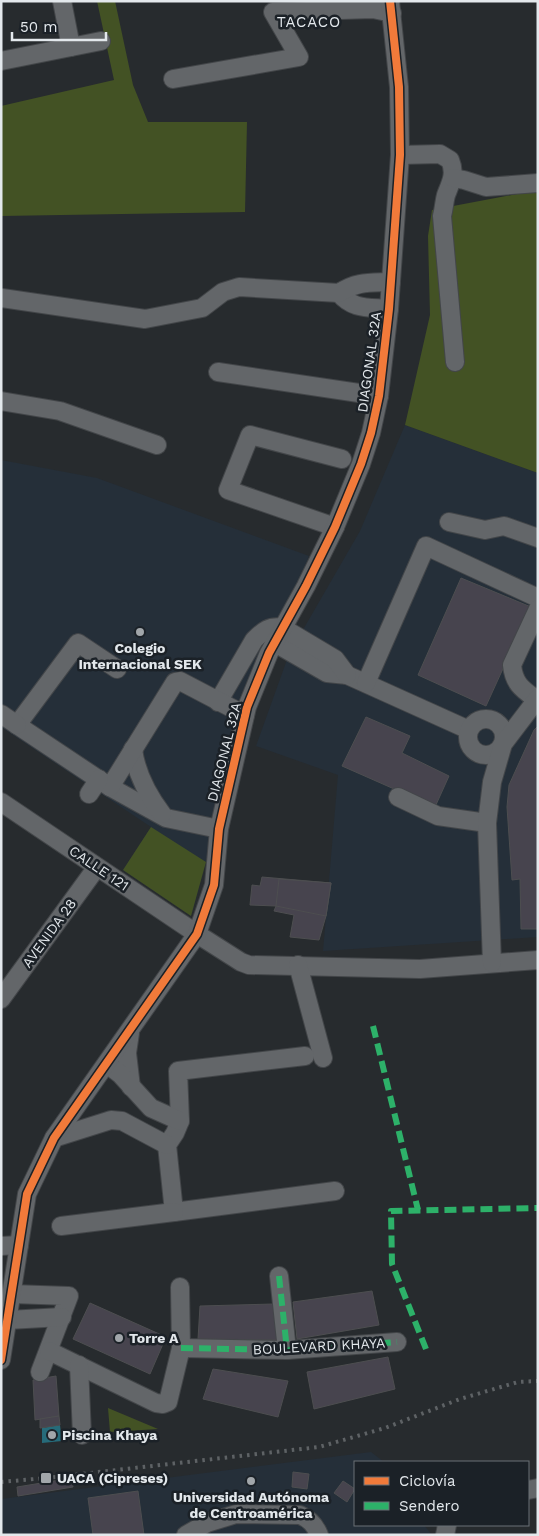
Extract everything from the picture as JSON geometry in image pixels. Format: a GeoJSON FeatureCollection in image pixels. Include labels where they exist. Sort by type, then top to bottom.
{"type":"FeatureCollection","features":[{"type":"Feature","properties":{"kind":"street"},"geometry":{"type":"LineString","coordinates":[[62,1],[71,47]]}},
{"type":"Feature","properties":{"kind":"street"},"geometry":{"type":"LineString","coordinates":[[269,7],[373,9],[391,7]]}},
{"type":"Feature","properties":{"kind":"street"},"geometry":{"type":"LineString","coordinates":[[173,79],[299,57],[269,7]]}},
{"type":"Feature","properties":{"kind":"street","name":"DIAGONAL 32A"},"geometry":{"type":"LineString","coordinates":[[1,1360],[27,1194],[54,1138],[197,934],[214,885],[218,829],[250,698],[279,635],[335,527],[361,464],[371,433],[379,396],[391,282],[400,156],[399,87],[391,7]]}},
{"type":"Feature","properties":{"kind":"street"},"geometry":{"type":"LineString","coordinates":[[1,60],[101,41]]}},
{"type":"Feature","properties":{"kind":"street"},"geometry":{"type":"LineString","coordinates":[[400,156],[440,154],[447,157],[453,166],[453,178],[446,196],[442,216],[455,362]]}},
{"type":"Feature","properties":{"kind":"street"},"geometry":{"type":"LineString","coordinates":[[453,178],[486,187],[538,183]]}},
{"type":"Feature","properties":{"kind":"street"},"geometry":{"type":"LineString","coordinates":[[2,298],[145,319],[202,308],[223,292],[239,287],[339,293],[351,285],[360,283],[391,282]]}},
{"type":"Feature","properties":{"kind":"street"},"geometry":{"type":"LineString","coordinates":[[339,293],[346,302],[356,306],[388,309]]}},
{"type":"Feature","properties":{"kind":"street"},"geometry":{"type":"LineString","coordinates":[[218,372],[379,396]]}},
{"type":"Feature","properties":{"kind":"street"},"geometry":{"type":"LineString","coordinates":[[1,401],[60,411],[157,445]]}},
{"type":"Feature","properties":{"kind":"street"},"geometry":{"type":"LineString","coordinates":[[335,527],[228,490],[250,435],[342,459]]}},
{"type":"Feature","properties":{"kind":"street"},"geometry":{"type":"LineString","coordinates":[[449,522],[485,530],[504,526],[538,538]]}},
{"type":"Feature","properties":{"kind":"street"},"geometry":{"type":"LineString","coordinates":[[366,683],[426,546],[538,598]]}},
{"type":"Feature","properties":{"kind":"street"},"geometry":{"type":"LineString","coordinates":[[492,963],[486,823],[492,782],[503,744],[504,733],[498,723],[488,719],[476,721],[469,730],[468,742],[470,747],[479,754],[490,755],[500,749],[503,744],[537,699],[520,687],[513,675],[512,664],[538,609]]}},
{"type":"Feature","properties":{"kind":"street"},"geometry":{"type":"LineString","coordinates":[[218,702],[254,640],[261,632],[274,626],[279,635],[327,673],[346,675],[366,683],[469,730]]}},
{"type":"Feature","properties":{"kind":"street"},"geometry":{"type":"LineString","coordinates":[[17,725],[78,643],[117,669]]}},
{"type":"Feature","properties":{"kind":"street"},"geometry":{"type":"LineString","coordinates":[[89,794],[105,783],[134,749],[175,682],[180,681],[245,715]]}},
{"type":"Feature","properties":{"kind":"street"},"geometry":{"type":"LineString","coordinates":[[1,714],[105,783],[166,818],[218,829]]}},
{"type":"Feature","properties":{"kind":"street"},"geometry":{"type":"LineString","coordinates":[[134,749],[135,766],[144,786],[152,802],[166,818]]}},
{"type":"Feature","properties":{"kind":"street"},"geometry":{"type":"LineString","coordinates":[[398,797],[438,816],[486,823]]}},
{"type":"Feature","properties":{"kind":"street","name":"CALLE 121"},"geometry":{"type":"LineString","coordinates":[[2,805],[197,934],[241,962],[249,965],[275,964],[420,969],[538,960]]}},
{"type":"Feature","properties":{"kind":"street","name":"AVENIDA 28"},"geometry":{"type":"LineString","coordinates":[[1,999],[97,867]]}},
{"type":"Feature","properties":{"kind":"street"},"geometry":{"type":"LineString","coordinates":[[174,1212],[167,1145],[176,1134],[180,1121],[178,1071],[314,1057],[298,965]]}},
{"type":"Feature","properties":{"kind":"street"},"geometry":{"type":"LineString","coordinates":[[130,1032],[128,1053],[131,1087]]}},
{"type":"Feature","properties":{"kind":"street"},"geometry":{"type":"LineString","coordinates":[[107,1064],[151,1108],[180,1121]]}},
{"type":"Feature","properties":{"kind":"street"},"geometry":{"type":"LineString","coordinates":[[54,1138],[111,1120],[122,1121],[167,1145]]}},
{"type":"Feature","properties":{"kind":"street"},"geometry":{"type":"LineString","coordinates":[[61,1226],[335,1191]]}},
{"type":"Feature","properties":{"kind":"street"},"geometry":{"type":"LineString","coordinates":[[1,1246],[19,1245]]}},
{"type":"Feature","properties":{"kind":"street"},"geometry":{"type":"LineString","coordinates":[[279,1276],[287,1350]]}},
{"type":"Feature","properties":{"kind":"street"},"geometry":{"type":"LineString","coordinates":[[48,1351],[156,1403],[163,1404],[168,1402],[181,1348],[180,1287]]}},
{"type":"Feature","properties":{"kind":"street"},"geometry":{"type":"LineString","coordinates":[[12,1294],[69,1296],[40,1372]]}},
{"type":"Feature","properties":{"kind":"street"},"geometry":{"type":"LineString","coordinates":[[8,1320],[62,1317]]}},
{"type":"Feature","properties":{"kind":"street","name":"BOULEVARD KHAYA"},"geometry":{"type":"LineString","coordinates":[[181,1348],[287,1350],[397,1342]]}},
{"type":"Feature","properties":{"kind":"street"},"geometry":{"type":"LineString","coordinates":[[79,1365],[82,1435]]}},
{"type":"Feature","properties":{"kind":"street"},"geometry":{"type":"LineString","coordinates":[[186,1535],[207,1523],[236,1514],[300,1515],[309,1519],[319,1535]]}},
{"type":"Feature","properties":{"kind":"shaded area"},"geometry":{"type":"Polygon","coordinates":[[[405,425],[538,473],[538,937],[323,951],[338,775],[256,746],[289,654],[360,531],[405,425]]]}},
{"type":"Feature","properties":{"kind":"shaded area","name":"Colegio Internacional SEK"},"geometry":{"type":"Polygon","coordinates":[[[1,460],[97,478],[309,556],[248,708],[191,916],[123,870],[151,827],[1,727],[1,460]]]}},
{"type":"Feature","properties":{"kind":"shaded area","name":"Universidad Autónoma de Centroamérica"},"geometry":{"type":"Polygon","coordinates":[[[371,1452],[383,1461],[354,1461],[354,1526],[425,1526],[432,1535],[4,1535],[1,1520],[1,1499],[371,1452]]]}},
{"type":"Feature","properties":{"kind":"green space"},"geometry":{"type":"Polygon","coordinates":[[[97,1],[115,1],[133,85],[148,122],[247,122],[245,212],[1,216],[1,106],[114,80],[97,1]]]}},
{"type":"Feature","properties":{"kind":"green space"},"geometry":{"type":"Polygon","coordinates":[[[538,190],[538,473],[405,425],[430,315],[428,236],[432,210],[538,190]]]}},
{"type":"Feature","properties":{"kind":"green space"},"geometry":{"type":"Polygon","coordinates":[[[151,827],[206,862],[191,916],[123,870],[151,827]]]}},
{"type":"Feature","properties":{"kind":"green space"},"geometry":{"type":"Polygon","coordinates":[[[108,1408],[158,1429],[110,1432],[108,1408]]]}},
{"type":"Feature","properties":{"kind":"water","name":"Piscina Khaya"},"geometry":{"type":"Polygon","coordinates":[[[60,1425],[62,1441],[42,1443],[42,1428],[60,1425]]]}},
{"type":"Feature","properties":{"kind":"building"},"geometry":{"type":"Polygon","coordinates":[[[461,578],[531,607],[486,706],[418,675],[461,578]]]}},
{"type":"Feature","properties":{"kind":"building"},"geometry":{"type":"Polygon","coordinates":[[[366,717],[410,736],[402,753],[449,776],[435,807],[342,766],[366,717]]]}},
{"type":"Feature","properties":{"kind":"building"},"geometry":{"type":"Polygon","coordinates":[[[538,726],[538,929],[521,929],[520,879],[512,880],[507,807],[509,785],[534,730],[538,726]]]}},
{"type":"Feature","properties":{"kind":"building"},"geometry":{"type":"Polygon","coordinates":[[[262,877],[331,883],[326,916],[319,940],[290,937],[294,915],[274,911],[276,906],[250,905],[252,885],[260,886],[262,877]]]}},
{"type":"Feature","properties":{"kind":"building"},"geometry":{"type":"Polygon","coordinates":[[[279,879],[331,883],[326,916],[276,906],[279,879]]]}},
{"type":"Feature","properties":{"kind":"building"},"geometry":{"type":"Polygon","coordinates":[[[372,1291],[379,1325],[297,1339],[293,1302],[372,1291]]]}},
{"type":"Feature","properties":{"kind":"building","name":"Torre A"},"geometry":{"type":"Polygon","coordinates":[[[90,1303],[166,1337],[150,1374],[73,1339],[90,1303]]]}},
{"type":"Feature","properties":{"kind":"building"},"geometry":{"type":"Polygon","coordinates":[[[273,1304],[277,1340],[198,1339],[200,1306],[273,1304]]]}},
{"type":"Feature","properties":{"kind":"building"},"geometry":{"type":"Polygon","coordinates":[[[388,1357],[395,1389],[314,1409],[307,1372],[388,1357]]]}},
{"type":"Feature","properties":{"kind":"building"},"geometry":{"type":"Polygon","coordinates":[[[213,1369],[288,1381],[278,1417],[203,1399],[213,1369]]]}},
{"type":"Feature","properties":{"kind":"building"},"geometry":{"type":"Polygon","coordinates":[[[56,1376],[59,1416],[35,1420],[33,1380],[56,1376]]]}},
{"type":"Feature","properties":{"kind":"building"},"geometry":{"type":"Polygon","coordinates":[[[59,1416],[60,1425],[40,1428],[40,1419],[59,1416]]]}},
{"type":"Feature","properties":{"kind":"building"},"geometry":{"type":"Polygon","coordinates":[[[293,1472],[309,1474],[307,1489],[292,1487],[293,1472]]]}},
{"type":"Feature","properties":{"kind":"building"},"geometry":{"type":"Polygon","coordinates":[[[72,1478],[73,1487],[18,1496],[17,1487],[72,1478]]]}},
{"type":"Feature","properties":{"kind":"building"},"geometry":{"type":"Polygon","coordinates":[[[343,1481],[354,1488],[347,1502],[334,1493],[343,1481]]]}},
{"type":"Feature","properties":{"kind":"building"},"geometry":{"type":"Polygon","coordinates":[[[138,1491],[144,1535],[93,1535],[88,1498],[138,1491]]]}},
{"type":"Feature","properties":{"kind":"railway"},"geometry":{"type":"LineString","coordinates":[[1,1482],[319,1447],[385,1428],[460,1399],[518,1382],[538,1381]]}},
{"type":"Feature","properties":{"kind":"marked path"},"geometry":{"type":"LineString","coordinates":[[373,1026],[418,1210]]}},
{"type":"Feature","properties":{"kind":"marked path"},"geometry":{"type":"LineString","coordinates":[[426,1349],[392,1264],[391,1211],[538,1208]]}},
{"type":"Feature","properties":{"kind":"marked path"},"geometry":{"type":"LineString","coordinates":[[279,1276],[287,1350]]}},
{"type":"Feature","properties":{"kind":"marked path"},"geometry":{"type":"LineString","coordinates":[[181,1348],[287,1350],[397,1342]]}},
{"type":"Feature","properties":{"kind":"cycle path"},"geometry":{"type":"LineString","coordinates":[[1,1360],[27,1194],[54,1138],[197,934],[214,885],[219,829],[247,707],[269,653],[306,586],[335,527],[361,464],[371,433],[379,396],[389,309],[400,155],[399,87],[390,1]]}},
{"type":"Feature","properties":{"kind":"place","name":"Colegio Internacional SEK"},"geometry":{"type":"Point","coordinates":[140,632]}},
{"type":"Feature","properties":{"kind":"place","name":"Torre A"},"geometry":{"type":"Point","coordinates":[119,1338]}},
{"type":"Feature","properties":{"kind":"place","name":"Piscina Khaya"},"geometry":{"type":"Point","coordinates":[52,1435]}},
{"type":"Feature","properties":{"kind":"place","name":"UACA (Cipreses)"},"geometry":{"type":"Point","coordinates":[46,1478]}},
{"type":"Feature","properties":{"kind":"place","name":"Universidad Autónoma de Centroamérica"},"geometry":{"type":"Point","coordinates":[251,1481]}},
{"type":"Feature","properties":{"kind":"district","name":"TACACO"},"geometry":{"type":"Point","coordinates":[309,22]}}]}
